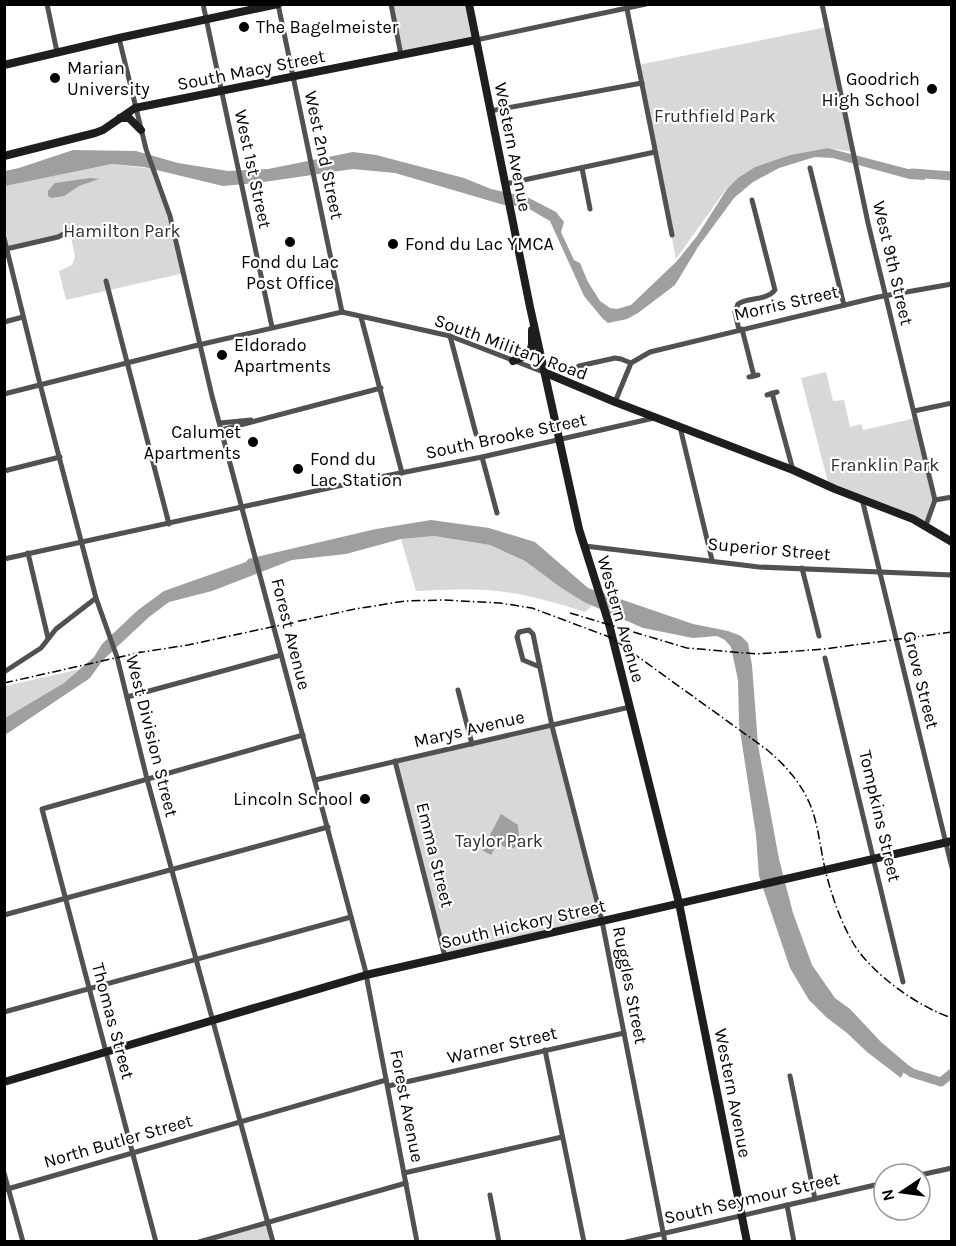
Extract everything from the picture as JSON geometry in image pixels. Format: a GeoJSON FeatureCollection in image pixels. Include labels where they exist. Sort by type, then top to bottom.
{"type":"FeatureCollection","features":[{"type":"Feature","properties":{"kind":"street"},"geometry":{"type":"LineString","coordinates":[[47,4],[57,52]]}},
{"type":"Feature","properties":{"kind":"street","name":"West 1st Street"},"geometry":{"type":"LineString","coordinates":[[203,4],[272,327]]}},
{"type":"Feature","properties":{"kind":"street"},"geometry":{"type":"LineString","coordinates":[[4,65],[206,18],[278,4]]}},
{"type":"Feature","properties":{"kind":"street","name":"West 2nd Street"},"geometry":{"type":"LineString","coordinates":[[278,4],[342,312]]}},
{"type":"Feature","properties":{"kind":"street"},"geometry":{"type":"LineString","coordinates":[[391,4],[401,55]]}},
{"type":"Feature","properties":{"kind":"street","name":"Western Avenue"},"geometry":{"type":"LineString","coordinates":[[469,4],[530,308],[585,546],[607,616],[680,903],[747,1242]]}},
{"type":"Feature","properties":{"kind":"street"},"geometry":{"type":"LineString","coordinates":[[476,40],[627,6],[646,4]]}},
{"type":"Feature","properties":{"kind":"street","name":"West 9th Street"},"geometry":{"type":"LineString","coordinates":[[822,4],[855,165],[935,500]]}},
{"type":"Feature","properties":{"kind":"street"},"geometry":{"type":"LineString","coordinates":[[627,6],[672,235]]}},
{"type":"Feature","properties":{"kind":"street","name":"Forest Avenue"},"geometry":{"type":"LineString","coordinates":[[119,38],[147,153],[170,216],[221,430],[366,975],[417,1242]]}},
{"type":"Feature","properties":{"kind":"street","name":"South Macy Street"},"geometry":{"type":"LineString","coordinates":[[4,156],[95,133],[108,127],[135,108],[476,40]]}},
{"type":"Feature","properties":{"kind":"street"},"geometry":{"type":"LineString","coordinates":[[490,111],[642,83]]}},
{"type":"Feature","properties":{"kind":"street"},"geometry":{"type":"LineString","coordinates":[[118,118],[129,118],[141,130]]}},
{"type":"Feature","properties":{"kind":"street"},"geometry":{"type":"LineString","coordinates":[[505,187],[655,152]]}},
{"type":"Feature","properties":{"kind":"street"},"geometry":{"type":"LineString","coordinates":[[582,168],[590,209]]}},
{"type":"Feature","properties":{"kind":"street"},"geometry":{"type":"LineString","coordinates":[[810,168],[844,305]]}},
{"type":"Feature","properties":{"kind":"street"},"geometry":{"type":"LineString","coordinates":[[752,200],[775,290],[770,296],[739,302],[735,312],[754,376]]}},
{"type":"Feature","properties":{"kind":"street"},"geometry":{"type":"LineString","coordinates":[[6,249],[57,237],[72,229]]}},
{"type":"Feature","properties":{"kind":"street","name":"West Division Street"},"geometry":{"type":"LineString","coordinates":[[4,237],[96,598],[116,654],[147,779],[273,1242]]}},
{"type":"Feature","properties":{"kind":"street"},"geometry":{"type":"LineString","coordinates":[[106,280],[169,524]]}},
{"type":"Feature","properties":{"kind":"street","name":"Morris Street"},"geometry":{"type":"LineString","coordinates":[[631,363],[650,352],[741,329],[885,296],[951,284]]}},
{"type":"Feature","properties":{"kind":"street"},"geometry":{"type":"LineString","coordinates":[[513,361],[526,357],[531,350],[530,308]]}},
{"type":"Feature","properties":{"kind":"street","name":"South Military Road"},"geometry":{"type":"LineString","coordinates":[[4,394],[200,344],[342,312],[450,336],[793,470],[926,525],[951,543]]}},
{"type":"Feature","properties":{"kind":"street"},"geometry":{"type":"LineString","coordinates":[[4,322],[24,317]]}},
{"type":"Feature","properties":{"kind":"street"},"geometry":{"type":"LineString","coordinates":[[361,317],[402,473]]}},
{"type":"Feature","properties":{"kind":"street"},"geometry":{"type":"LineString","coordinates":[[450,336],[476,434]]}},
{"type":"Feature","properties":{"kind":"street"},"geometry":{"type":"LineString","coordinates":[[574,370],[579,366],[615,358],[631,363],[615,402]]}},
{"type":"Feature","properties":{"kind":"street"},"geometry":{"type":"LineString","coordinates":[[221,430],[381,388]]}},
{"type":"Feature","properties":{"kind":"street"},"geometry":{"type":"LineString","coordinates":[[772,393],[793,470]]}},
{"type":"Feature","properties":{"kind":"street"},"geometry":{"type":"LineString","coordinates":[[914,411],[951,403]]}},
{"type":"Feature","properties":{"kind":"street","name":"South Brooke Street"},"geometry":{"type":"LineString","coordinates":[[4,559],[482,457],[642,422],[654,417]]}},
{"type":"Feature","properties":{"kind":"street"},"geometry":{"type":"LineString","coordinates":[[220,423],[243,419],[255,420]]}},
{"type":"Feature","properties":{"kind":"street"},"geometry":{"type":"LineString","coordinates":[[680,427],[712,560]]}},
{"type":"Feature","properties":{"kind":"street"},"geometry":{"type":"LineString","coordinates":[[4,471],[60,457]]}},
{"type":"Feature","properties":{"kind":"street"},"geometry":{"type":"LineString","coordinates":[[482,457],[497,513]]}},
{"type":"Feature","properties":{"kind":"street"},"geometry":{"type":"LineString","coordinates":[[926,525],[935,500],[951,497]]}},
{"type":"Feature","properties":{"kind":"street","name":"Grove Street"},"geometry":{"type":"LineString","coordinates":[[862,500],[948,842],[951,868]]}},
{"type":"Feature","properties":{"kind":"street","name":"Superior Street"},"geometry":{"type":"LineString","coordinates":[[585,546],[759,567],[951,575]]}},
{"type":"Feature","properties":{"kind":"street"},"geometry":{"type":"LineString","coordinates":[[28,553],[48,638]]}},
{"type":"Feature","properties":{"kind":"street"},"geometry":{"type":"LineString","coordinates":[[802,568],[819,636]]}},
{"type":"Feature","properties":{"kind":"street"},"geometry":{"type":"LineString","coordinates":[[4,672],[40,648],[48,638],[96,598]]}},
{"type":"Feature","properties":{"kind":"street","name":"Ruggles Street"},"geometry":{"type":"LineString","coordinates":[[540,667],[523,660],[517,637],[519,633],[531,631],[540,667],[552,726],[602,921],[664,1242]]}},
{"type":"Feature","properties":{"kind":"street"},"geometry":{"type":"LineString","coordinates":[[127,697],[281,655]]}},
{"type":"Feature","properties":{"kind":"street","name":"Tompkins Street"},"geometry":{"type":"LineString","coordinates":[[825,658],[903,982]]}},
{"type":"Feature","properties":{"kind":"street"},"geometry":{"type":"LineString","coordinates":[[458,690],[472,744]]}},
{"type":"Feature","properties":{"kind":"street","name":"Marys Avenue"},"geometry":{"type":"LineString","coordinates":[[315,780],[630,707]]}},
{"type":"Feature","properties":{"kind":"street"},"geometry":{"type":"LineString","coordinates":[[147,779],[303,735]]}},
{"type":"Feature","properties":{"kind":"street","name":"Emma Street"},"geometry":{"type":"LineString","coordinates":[[395,762],[445,957]]}},
{"type":"Feature","properties":{"kind":"street","name":"Thomas Street"},"geometry":{"type":"LineString","coordinates":[[147,779],[42,809],[156,1242]]}},
{"type":"Feature","properties":{"kind":"street"},"geometry":{"type":"LineString","coordinates":[[4,915],[328,827]]}},
{"type":"Feature","properties":{"kind":"street","name":"South Hickory Street"},"geometry":{"type":"LineString","coordinates":[[4,1082],[366,975],[948,842]]}},
{"type":"Feature","properties":{"kind":"street"},"geometry":{"type":"LineString","coordinates":[[4,1012],[351,917]]}},
{"type":"Feature","properties":{"kind":"street","name":"Warner Street"},"geometry":{"type":"LineString","coordinates":[[240,1122],[387,1083],[624,1033]]}},
{"type":"Feature","properties":{"kind":"street"},"geometry":{"type":"LineString","coordinates":[[545,1050],[584,1242]]}},
{"type":"Feature","properties":{"kind":"street"},"geometry":{"type":"LineString","coordinates":[[790,1076],[815,1199]]}},
{"type":"Feature","properties":{"kind":"street","name":"North Butler Street"},"geometry":{"type":"LineString","coordinates":[[7,1189],[240,1122]]}},
{"type":"Feature","properties":{"kind":"street"},"geometry":{"type":"LineString","coordinates":[[404,1173],[562,1137]]}},
{"type":"Feature","properties":{"kind":"street"},"geometry":{"type":"LineString","coordinates":[[932,1172],[951,1168]]}},
{"type":"Feature","properties":{"kind":"street"},"geometry":{"type":"LineString","coordinates":[[4,1173],[23,1242]]}},
{"type":"Feature","properties":{"kind":"street"},"geometry":{"type":"LineString","coordinates":[[199,1242],[406,1183]]}},
{"type":"Feature","properties":{"kind":"street","name":"South Seymour Street"},"geometry":{"type":"LineString","coordinates":[[626,1242],[872,1186]]}},
{"type":"Feature","properties":{"kind":"street"},"geometry":{"type":"LineString","coordinates":[[490,1195],[499,1242]]}},
{"type":"Feature","properties":{"kind":"street"},"geometry":{"type":"LineString","coordinates":[[787,1205],[794,1242]]}},
{"type":"Feature","properties":{"kind":"green space"},"geometry":{"type":"Polygon","coordinates":[[[391,5],[469,5],[476,40],[401,55],[391,5]]]}},
{"type":"Feature","properties":{"kind":"green space","name":"Fruthfield Park"},"geometry":{"type":"Polygon","coordinates":[[[827,27],[853,152],[828,148],[790,155],[755,167],[726,189],[676,259],[638,65],[827,27]]]}},
{"type":"Feature","properties":{"kind":"green space","name":"Hamilton Park"},"geometry":{"type":"Polygon","coordinates":[[[112,164],[153,169],[168,208],[184,273],[66,300],[59,271],[72,265],[75,256],[71,237],[65,233],[7,249],[4,237],[4,186],[112,164]]]}},
{"type":"Feature","properties":{"kind":"green space","name":"Franklin Park"},"geometry":{"type":"Polygon","coordinates":[[[826,372],[833,401],[844,400],[850,427],[861,424],[863,430],[916,418],[935,500],[926,525],[829,486],[801,378],[826,372]]]}},
{"type":"Feature","properties":{"kind":"green space"},"geometry":{"type":"Polygon","coordinates":[[[434,536],[490,545],[525,561],[560,587],[592,606],[585,612],[549,601],[499,591],[460,589],[416,591],[401,539],[434,536]]]}},
{"type":"Feature","properties":{"kind":"green space"},"geometry":{"type":"Polygon","coordinates":[[[81,669],[64,683],[5,718],[5,686],[81,669]]]}},
{"type":"Feature","properties":{"kind":"green space","name":"Taylor Park"},"geometry":{"type":"Polygon","coordinates":[[[552,726],[602,921],[445,957],[395,762],[552,726]]]}},
{"type":"Feature","properties":{"kind":"green space"},"geometry":{"type":"Polygon","coordinates":[[[267,1222],[273,1242],[199,1242],[267,1222]]]}},
{"type":"Feature","properties":{"kind":"shaded area"},"geometry":{"type":"Polygon","coordinates":[[[828,148],[908,169],[923,169],[925,180],[909,179],[833,158],[815,157],[779,168],[753,182],[734,198],[698,247],[675,285],[638,313],[627,319],[608,323],[584,296],[550,221],[524,206],[504,205],[395,173],[353,169],[223,186],[144,167],[112,164],[5,186],[5,171],[73,150],[136,151],[178,163],[228,171],[268,169],[353,152],[376,155],[464,178],[491,189],[527,197],[556,212],[564,222],[561,232],[574,260],[580,263],[600,301],[610,308],[617,309],[631,305],[677,261],[697,236],[727,189],[738,178],[755,167],[790,155],[828,148]]]}},
{"type":"Feature","properties":{"kind":"shaded area"},"geometry":{"type":"Polygon","coordinates":[[[90,178],[99,179],[79,186],[64,196],[51,198],[48,196],[48,191],[55,183],[90,178]]]}},
{"type":"Feature","properties":{"kind":"shaded area"},"geometry":{"type":"Polygon","coordinates":[[[431,520],[489,528],[535,542],[588,588],[693,624],[728,631],[741,636],[748,643],[752,665],[758,745],[779,859],[793,913],[812,965],[835,998],[850,1009],[881,1042],[907,1064],[901,1078],[826,1017],[809,1000],[790,968],[759,876],[756,835],[739,724],[738,680],[731,647],[717,636],[693,638],[643,628],[584,602],[525,561],[490,545],[434,536],[401,539],[346,554],[292,560],[212,591],[169,602],[149,617],[103,660],[90,678],[5,735],[5,718],[64,683],[94,657],[102,644],[138,610],[164,591],[246,562],[248,559],[376,529],[431,520]]]}},
{"type":"Feature","properties":{"kind":"shaded area"},"geometry":{"type":"Polygon","coordinates":[[[501,814],[518,825],[519,839],[516,847],[510,849],[497,844],[491,855],[482,850],[501,814]]]}},
{"type":"Feature","properties":{"kind":"waterway"},"geometry":{"type":"LineString","coordinates":[[912,173],[952,176]]}},
{"type":"Feature","properties":{"kind":"waterway"},"geometry":{"type":"LineString","coordinates":[[896,1062],[912,1073],[941,1082],[952,1073]]}},
{"type":"Feature","properties":{"kind":"railway"},"geometry":{"type":"LineString","coordinates":[[136,653],[188,645],[355,609],[405,601],[500,603],[532,608],[612,638],[766,749],[785,767],[801,787],[809,802],[834,899],[852,941],[870,965],[896,987],[924,1006],[952,1018]]}},
{"type":"Feature","properties":{"kind":"railway"},"geometry":{"type":"LineString","coordinates":[[570,613],[687,648],[757,654],[824,649],[952,632]]}},
{"type":"Feature","properties":{"kind":"railway"},"geometry":{"type":"LineString","coordinates":[[4,683],[142,652]]}},
{"type":"Feature","properties":{"kind":"place","name":"The Bagelmeister"},"geometry":{"type":"Point","coordinates":[244,27]}},
{"type":"Feature","properties":{"kind":"place","name":"Marian University"},"geometry":{"type":"Point","coordinates":[55,78]}},
{"type":"Feature","properties":{"kind":"place","name":"Goodrich High School"},"geometry":{"type":"Point","coordinates":[932,89]}},
{"type":"Feature","properties":{"kind":"place","name":"Fond du Lac Post Office"},"geometry":{"type":"Point","coordinates":[290,242]}},
{"type":"Feature","properties":{"kind":"place","name":"Fond du Lac YMCA"},"geometry":{"type":"Point","coordinates":[393,244]}},
{"type":"Feature","properties":{"kind":"place","name":"Eldorado Apartments"},"geometry":{"type":"Point","coordinates":[222,355]}},
{"type":"Feature","properties":{"kind":"place","name":"Calumet Apartments"},"geometry":{"type":"Point","coordinates":[253,442]}},
{"type":"Feature","properties":{"kind":"place","name":"Fond du Lac Station"},"geometry":{"type":"Point","coordinates":[298,469]}},
{"type":"Feature","properties":{"kind":"place","name":"Lincoln School"},"geometry":{"type":"Point","coordinates":[365,799]}}]}
